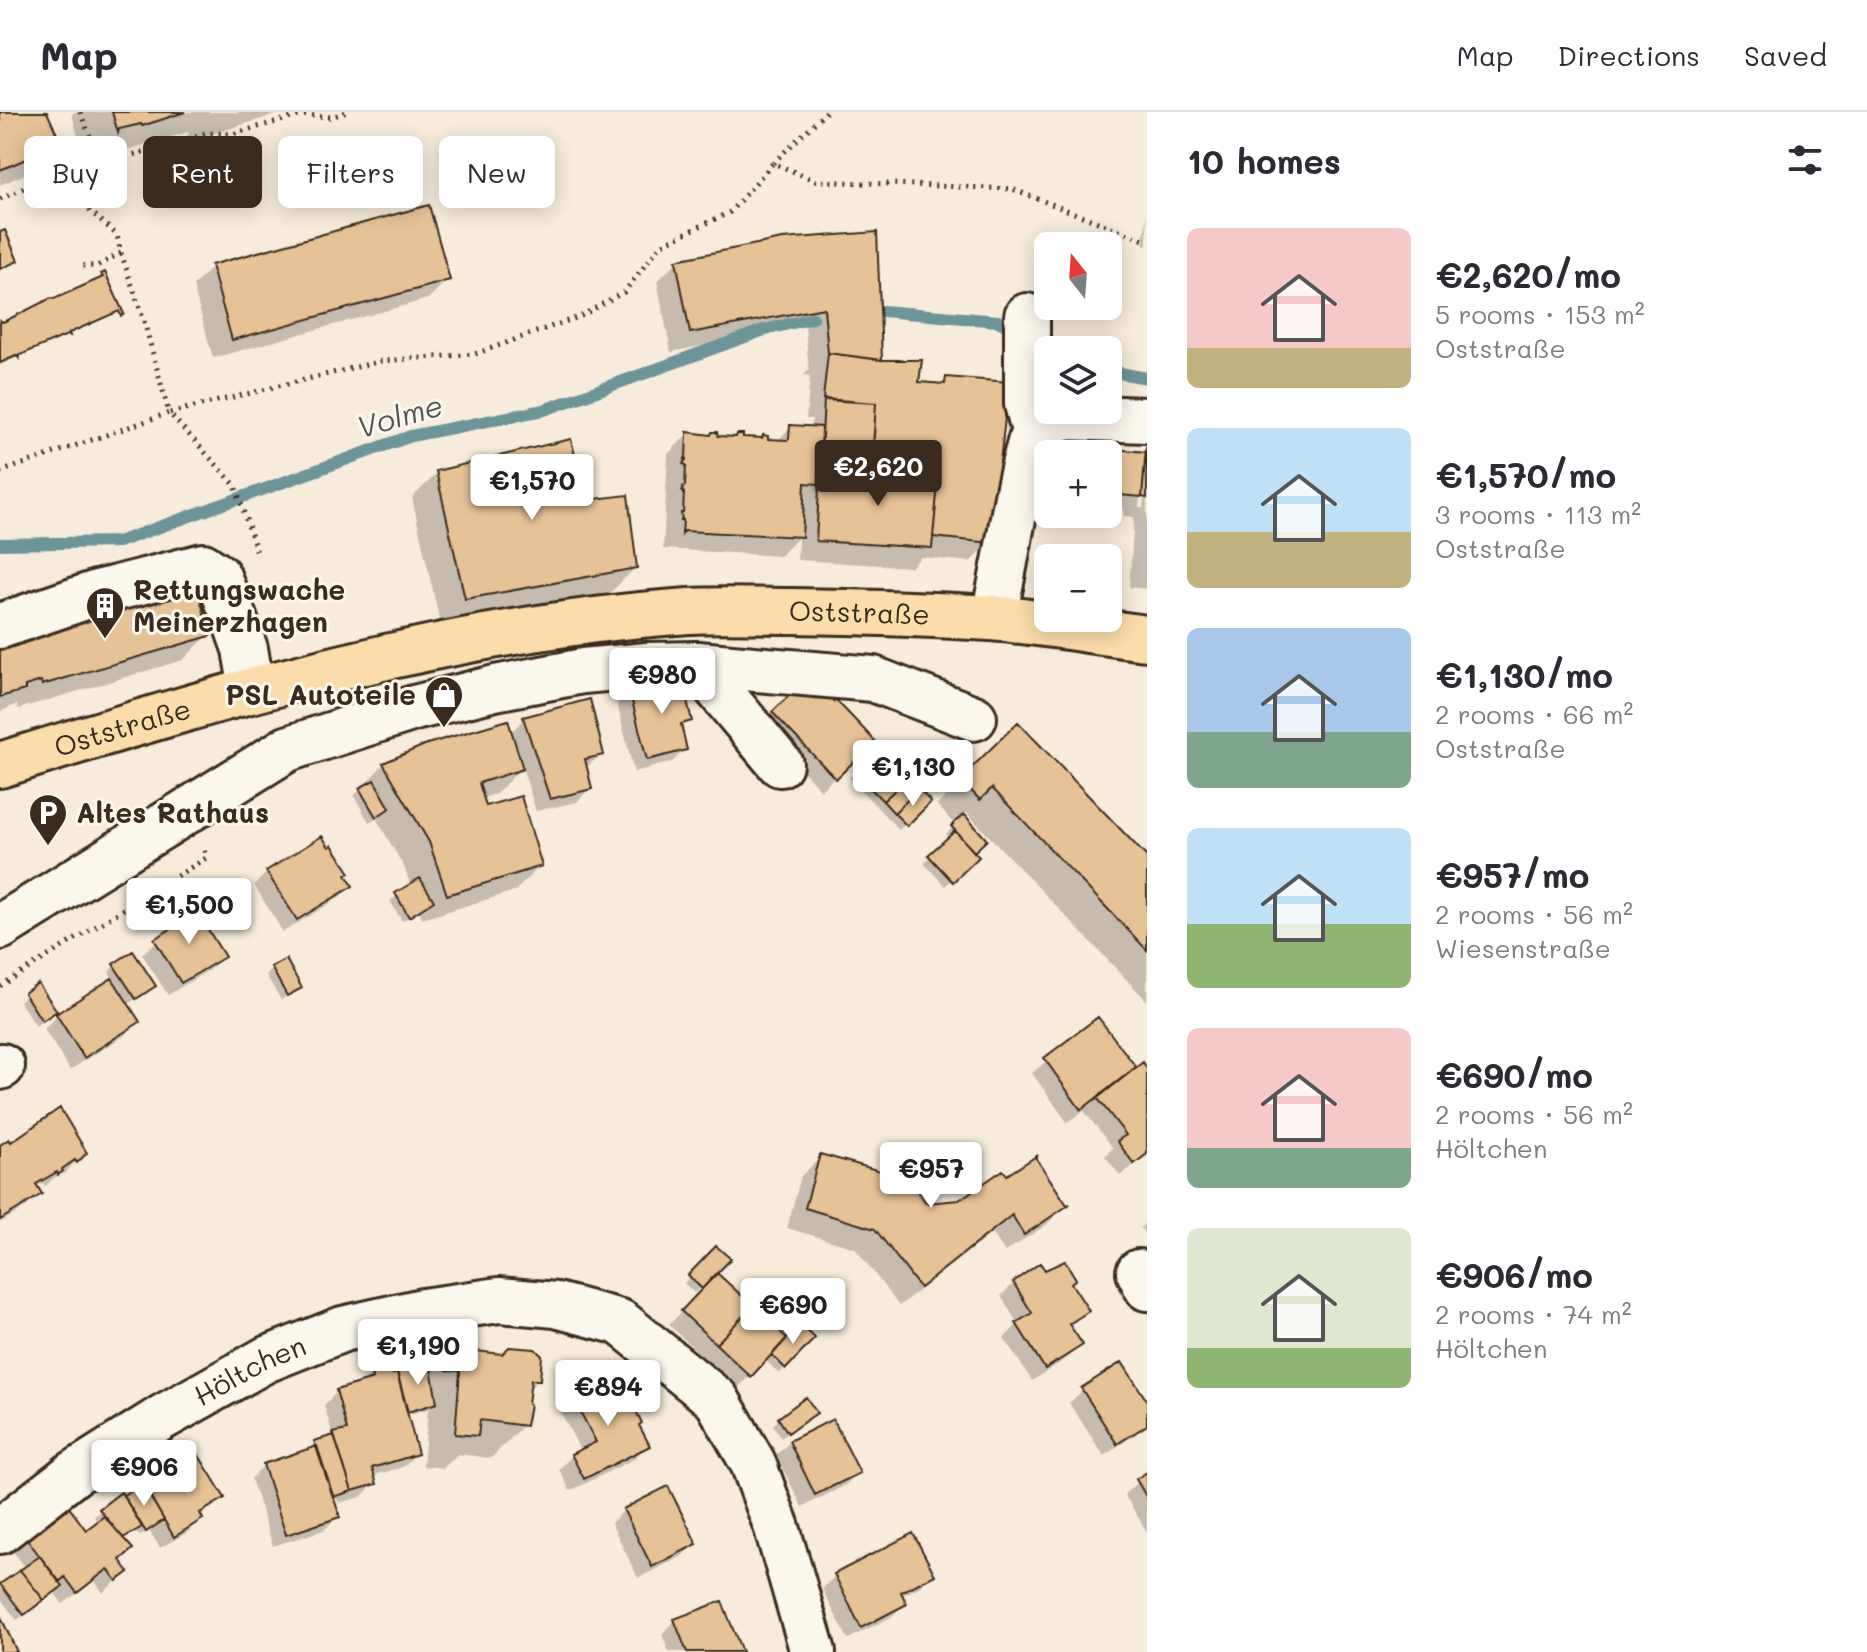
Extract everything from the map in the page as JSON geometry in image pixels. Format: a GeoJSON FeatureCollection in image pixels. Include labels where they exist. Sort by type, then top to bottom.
{"type":"FeatureCollection","features":[{"type":"Feature","properties":{"kind":"main road","name":"Oststraße"},"geometry":{"type":"LineString","coordinates":[[0,765],[173,711],[252,690],[455,643],[573,623],[691,611],[851,612],[993,618],[1147,638]]}},
{"type":"Feature","properties":{"kind":"street"},"geometry":{"type":"LineString","coordinates":[[993,618],[1034,430],[1027,404],[1027,332]]}},
{"type":"Feature","properties":{"kind":"street"},"geometry":{"type":"LineString","coordinates":[[1034,430],[1064,417],[1147,420]]}},
{"type":"Feature","properties":{"kind":"street"},"geometry":{"type":"LineString","coordinates":[[0,626],[97,593],[203,566],[218,576],[245,649],[252,690]]}},
{"type":"Feature","properties":{"kind":"street"},"geometry":{"type":"LineString","coordinates":[[573,623],[583,671]]}},
{"type":"Feature","properties":{"kind":"street"},"geometry":{"type":"LineString","coordinates":[[697,664],[780,764]]}},
{"type":"Feature","properties":{"kind":"street"},"geometry":{"type":"LineString","coordinates":[[0,927],[287,749],[414,708],[495,688],[583,671],[697,664],[873,679],[974,718]]}},
{"type":"Feature","properties":{"kind":"street","name":"Höltchen"},"geometry":{"type":"LineString","coordinates":[[0,1531],[73,1474],[150,1425],[265,1360],[343,1329],[423,1311],[499,1300],[556,1305],[620,1322],[717,1400],[753,1463],[777,1528],[813,1652]]}},
{"type":"Feature","properties":{"kind":"path"},"geometry":{"type":"LineString","coordinates":[[80,112],[90,136]]}},
{"type":"Feature","properties":{"kind":"path"},"geometry":{"type":"LineString","coordinates":[[127,156],[206,133],[232,134],[302,115],[330,117],[347,112]]}},
{"type":"Feature","properties":{"kind":"path"},"geometry":{"type":"LineString","coordinates":[[0,472],[169,413],[381,361],[475,354],[581,316],[624,292],[661,245],[730,212],[773,163],[826,112]]}},
{"type":"Feature","properties":{"kind":"path"},"geometry":{"type":"LineString","coordinates":[[773,163],[816,181],[1012,189],[1147,241]]}},
{"type":"Feature","properties":{"kind":"path"},"geometry":{"type":"LineString","coordinates":[[0,199],[24,188]]}},
{"type":"Feature","properties":{"kind":"path"},"geometry":{"type":"LineString","coordinates":[[87,208],[117,235],[169,413],[235,485],[243,513]]}},
{"type":"Feature","properties":{"kind":"path"},"geometry":{"type":"LineString","coordinates":[[83,266],[97,266],[121,253]]}},
{"type":"Feature","properties":{"kind":"building"},"geometry":{"type":"Polygon","coordinates":[[[0,112],[47,112],[58,136],[24,136],[24,160],[0,170],[0,112]]]}},
{"type":"Feature","properties":{"kind":"building"},"geometry":{"type":"Polygon","coordinates":[[[112,112],[185,112],[142,126],[119,129],[118,133],[112,112]]]}},
{"type":"Feature","properties":{"kind":"building"},"geometry":{"type":"Polygon","coordinates":[[[429,205],[450,280],[232,340],[211,265],[429,205]]]}},
{"type":"Feature","properties":{"kind":"building"},"geometry":{"type":"Polygon","coordinates":[[[5,230],[18,261],[0,269],[0,232],[5,230]]]}},
{"type":"Feature","properties":{"kind":"building"},"geometry":{"type":"Polygon","coordinates":[[[877,232],[882,360],[828,353],[824,308],[690,333],[676,260],[782,239],[877,232]]]}},
{"type":"Feature","properties":{"kind":"building"},"geometry":{"type":"Polygon","coordinates":[[[105,272],[124,314],[121,316],[119,311],[69,333],[70,336],[0,363],[0,320],[3,322],[103,277],[101,274],[105,272]]]}},
{"type":"Feature","properties":{"kind":"building"},"geometry":{"type":"Polygon","coordinates":[[[828,353],[882,360],[922,360],[919,382],[945,384],[946,377],[1009,382],[991,543],[933,537],[939,473],[872,469],[876,403],[823,399],[828,353]]]}},
{"type":"Feature","properties":{"kind":"building"},"geometry":{"type":"Polygon","coordinates":[[[824,400],[876,403],[871,475],[820,472],[824,400]]]}},
{"type":"Feature","properties":{"kind":"building"},"geometry":{"type":"Polygon","coordinates":[[[790,425],[822,427],[819,484],[805,483],[802,537],[684,531],[682,534],[687,432],[711,435],[717,432],[718,436],[736,437],[743,434],[743,437],[762,438],[763,435],[768,439],[787,440],[790,425]]]}},
{"type":"Feature","properties":{"kind":"building"},"geometry":{"type":"Polygon","coordinates":[[[571,439],[586,500],[628,495],[637,568],[465,599],[436,471],[571,439]]]}},
{"type":"Feature","properties":{"kind":"building"},"geometry":{"type":"Polygon","coordinates":[[[1147,447],[1147,498],[1142,497],[1147,447]]]}},
{"type":"Feature","properties":{"kind":"building"},"geometry":{"type":"Polygon","coordinates":[[[1122,450],[1146,452],[1142,497],[1122,495],[1122,450]]]}},
{"type":"Feature","properties":{"kind":"building"},"geometry":{"type":"Polygon","coordinates":[[[872,469],[939,473],[932,548],[816,541],[820,472],[871,475],[872,469]]]}},
{"type":"Feature","properties":{"kind":"building","name":"Rettungswache Meinerzhagen"},"geometry":{"type":"Polygon","coordinates":[[[197,586],[210,636],[42,685],[41,681],[25,686],[25,690],[0,697],[0,644],[89,619],[86,607],[197,586]]]}},
{"type":"Feature","properties":{"kind":"building"},"geometry":{"type":"Polygon","coordinates":[[[681,676],[692,721],[681,724],[687,750],[647,760],[629,689],[681,676]]]}},
{"type":"Feature","properties":{"kind":"building"},"geometry":{"type":"Polygon","coordinates":[[[811,686],[820,687],[835,699],[875,741],[836,779],[772,712],[795,690],[801,696],[811,686]]]}},
{"type":"Feature","properties":{"kind":"building"},"geometry":{"type":"Polygon","coordinates":[[[590,699],[604,755],[585,759],[592,789],[550,799],[523,717],[590,699]]]}},
{"type":"Feature","properties":{"kind":"building"},"geometry":{"type":"Polygon","coordinates":[[[508,720],[523,769],[479,783],[486,806],[521,796],[542,866],[447,895],[429,842],[383,763],[427,744],[508,720]]]}},
{"type":"Feature","properties":{"kind":"building"},"geometry":{"type":"Polygon","coordinates":[[[1018,722],[1147,857],[1147,950],[992,788],[980,800],[960,779],[1018,722]]]}},
{"type":"Feature","properties":{"kind":"building"},"geometry":{"type":"Polygon","coordinates":[[[875,741],[909,777],[883,801],[854,771],[866,759],[861,753],[875,741]]]}},
{"type":"Feature","properties":{"kind":"building"},"geometry":{"type":"Polygon","coordinates":[[[908,778],[919,789],[894,813],[883,801],[908,778]]]}},
{"type":"Feature","properties":{"kind":"building"},"geometry":{"type":"Polygon","coordinates":[[[374,780],[390,808],[376,817],[359,788],[374,780]]]}},
{"type":"Feature","properties":{"kind":"building"},"geometry":{"type":"Polygon","coordinates":[[[919,789],[931,802],[907,826],[894,813],[919,789]]]}},
{"type":"Feature","properties":{"kind":"building"},"geometry":{"type":"Polygon","coordinates":[[[964,814],[987,840],[974,852],[951,826],[964,814]]]}},
{"type":"Feature","properties":{"kind":"building"},"geometry":{"type":"Polygon","coordinates":[[[955,831],[979,857],[953,882],[928,855],[955,831]]]}},
{"type":"Feature","properties":{"kind":"building"},"geometry":{"type":"Polygon","coordinates":[[[322,836],[329,847],[332,845],[350,873],[346,875],[353,886],[297,920],[266,871],[322,836]]]}},
{"type":"Feature","properties":{"kind":"building"},"geometry":{"type":"Polygon","coordinates":[[[420,878],[434,901],[409,917],[395,893],[420,878]]]}},
{"type":"Feature","properties":{"kind":"building"},"geometry":{"type":"Polygon","coordinates":[[[186,910],[197,912],[225,957],[181,983],[154,939],[176,926],[177,915],[186,910]]]}},
{"type":"Feature","properties":{"kind":"building"},"geometry":{"type":"Polygon","coordinates":[[[133,951],[156,986],[136,999],[113,964],[133,951]]]}},
{"type":"Feature","properties":{"kind":"building"},"geometry":{"type":"Polygon","coordinates":[[[286,959],[302,988],[287,996],[271,967],[286,959]]]}},
{"type":"Feature","properties":{"kind":"building"},"geometry":{"type":"Polygon","coordinates":[[[112,978],[140,1022],[84,1058],[56,1014],[112,978]]]}},
{"type":"Feature","properties":{"kind":"building"},"geometry":{"type":"Polygon","coordinates":[[[38,983],[57,1011],[42,1021],[24,993],[38,983]]]}},
{"type":"Feature","properties":{"kind":"building"},"geometry":{"type":"Polygon","coordinates":[[[1098,1017],[1136,1067],[1081,1110],[1044,1058],[1098,1017]]]}},
{"type":"Feature","properties":{"kind":"building"},"geometry":{"type":"Polygon","coordinates":[[[1143,1062],[1147,1069],[1147,1154],[1134,1164],[1117,1141],[1126,1135],[1098,1099],[1095,1100],[1143,1062]]]}},
{"type":"Feature","properties":{"kind":"building"},"geometry":{"type":"Polygon","coordinates":[[[60,1108],[87,1153],[58,1175],[57,1172],[36,1184],[42,1194],[0,1220],[0,1145],[9,1139],[11,1142],[60,1108]]]}},
{"type":"Feature","properties":{"kind":"building"},"geometry":{"type":"Polygon","coordinates":[[[820,1154],[909,1179],[926,1203],[959,1200],[1003,1170],[1007,1175],[1038,1155],[1036,1158],[1067,1205],[1070,1204],[1024,1235],[1012,1215],[920,1288],[875,1229],[805,1208],[820,1154]]]}},
{"type":"Feature","properties":{"kind":"building"},"geometry":{"type":"Polygon","coordinates":[[[716,1246],[731,1259],[702,1289],[688,1275],[716,1246]]]}},
{"type":"Feature","properties":{"kind":"building"},"geometry":{"type":"Polygon","coordinates":[[[1065,1261],[1076,1279],[1071,1283],[1089,1311],[1069,1324],[1083,1345],[1045,1369],[1016,1323],[1032,1313],[1013,1282],[1040,1263],[1045,1270],[1065,1261]]]}},
{"type":"Feature","properties":{"kind":"building"},"geometry":{"type":"Polygon","coordinates":[[[717,1273],[753,1306],[716,1344],[681,1311],[717,1273]]]}},
{"type":"Feature","properties":{"kind":"building"},"geometry":{"type":"Polygon","coordinates":[[[753,1306],[787,1338],[751,1377],[716,1344],[753,1306]]]}},
{"type":"Feature","properties":{"kind":"building"},"geometry":{"type":"Polygon","coordinates":[[[800,1324],[815,1338],[786,1369],[772,1355],[800,1324]]]}},
{"type":"Feature","properties":{"kind":"building"},"geometry":{"type":"Polygon","coordinates":[[[509,1347],[535,1349],[542,1356],[540,1380],[531,1380],[526,1426],[480,1420],[478,1436],[455,1434],[460,1371],[447,1370],[450,1348],[502,1354],[509,1347]]]}},
{"type":"Feature","properties":{"kind":"building"},"geometry":{"type":"Polygon","coordinates":[[[430,1362],[437,1403],[408,1412],[397,1372],[430,1362]]]}},
{"type":"Feature","properties":{"kind":"building"},"geometry":{"type":"Polygon","coordinates":[[[1122,1362],[1147,1401],[1147,1425],[1117,1444],[1081,1388],[1122,1362]]]}},
{"type":"Feature","properties":{"kind":"building"},"geometry":{"type":"Polygon","coordinates":[[[391,1367],[393,1374],[397,1373],[418,1454],[372,1468],[377,1484],[352,1491],[333,1433],[347,1430],[336,1390],[373,1379],[370,1372],[391,1367]]]}},
{"type":"Feature","properties":{"kind":"building"},"geometry":{"type":"Polygon","coordinates":[[[613,1375],[629,1407],[633,1405],[650,1446],[584,1479],[571,1454],[596,1442],[572,1396],[613,1375]]]}},
{"type":"Feature","properties":{"kind":"building"},"geometry":{"type":"Polygon","coordinates":[[[806,1397],[817,1413],[788,1433],[778,1418],[806,1397]]]}},
{"type":"Feature","properties":{"kind":"building"},"geometry":{"type":"Polygon","coordinates":[[[833,1419],[860,1473],[815,1495],[789,1441],[833,1419]]]}},
{"type":"Feature","properties":{"kind":"building"},"geometry":{"type":"Polygon","coordinates":[[[334,1435],[352,1491],[333,1497],[314,1441],[334,1435]]]}},
{"type":"Feature","properties":{"kind":"building"},"geometry":{"type":"Polygon","coordinates":[[[317,1446],[340,1517],[286,1535],[263,1464],[317,1446]]]}},
{"type":"Feature","properties":{"kind":"building"},"geometry":{"type":"Polygon","coordinates":[[[173,1448],[182,1463],[198,1454],[225,1498],[200,1513],[203,1519],[174,1537],[135,1471],[173,1448]]]}},
{"type":"Feature","properties":{"kind":"building"},"geometry":{"type":"Polygon","coordinates":[[[1147,1472],[1147,1498],[1136,1479],[1147,1472]]]}},
{"type":"Feature","properties":{"kind":"building"},"geometry":{"type":"Polygon","coordinates":[[[143,1484],[164,1520],[146,1532],[123,1495],[143,1484]]]}},
{"type":"Feature","properties":{"kind":"building"},"geometry":{"type":"Polygon","coordinates":[[[668,1486],[697,1544],[652,1567],[623,1509],[668,1486]]]}},
{"type":"Feature","properties":{"kind":"building"},"geometry":{"type":"Polygon","coordinates":[[[121,1492],[142,1527],[123,1538],[99,1509],[121,1492]]]}},
{"type":"Feature","properties":{"kind":"building"},"geometry":{"type":"Polygon","coordinates":[[[66,1503],[86,1530],[104,1516],[133,1549],[120,1560],[129,1572],[117,1581],[108,1569],[77,1593],[65,1577],[59,1582],[24,1535],[66,1503]]]}},
{"type":"Feature","properties":{"kind":"building"},"geometry":{"type":"Polygon","coordinates":[[[913,1533],[935,1575],[901,1592],[907,1604],[861,1628],[834,1574],[913,1533]]]}},
{"type":"Feature","properties":{"kind":"building"},"geometry":{"type":"Polygon","coordinates":[[[40,1556],[63,1586],[44,1600],[20,1570],[40,1556]]]}},
{"type":"Feature","properties":{"kind":"building"},"geometry":{"type":"Polygon","coordinates":[[[20,1570],[44,1600],[24,1615],[0,1584],[20,1570]]]}},
{"type":"Feature","properties":{"kind":"building"},"geometry":{"type":"Polygon","coordinates":[[[722,1601],[742,1652],[687,1652],[674,1619],[722,1601]]]}},
{"type":"Feature","properties":{"kind":"building"},"geometry":{"type":"Polygon","coordinates":[[[0,1615],[17,1652],[0,1652],[0,1615]]]}},
{"type":"Feature","properties":{"kind":"waterway","name":"Volme"},"geometry":{"type":"LineString","coordinates":[[883,311],[998,321],[1017,331]]}},
{"type":"Feature","properties":{"kind":"waterway","name":"Volme"},"geometry":{"type":"LineString","coordinates":[[0,544],[118,542],[411,436],[544,410],[764,330],[813,318]]}},
{"type":"Feature","properties":{"kind":"waterway","name":"Volme"},"geometry":{"type":"LineString","coordinates":[[1122,374],[1147,378]]}},
{"type":"Feature","properties":{"kind":"place","name":"Rettungswache Meinerzhagen"},"geometry":{"type":"Point","coordinates":[105,640]}},
{"type":"Feature","properties":{"kind":"place","name":"PSL Autoteile"},"geometry":{"type":"Point","coordinates":[444,729]}},
{"type":"Feature","properties":{"kind":"place","name":"Altes Rathaus"},"geometry":{"type":"Point","coordinates":[48,847]}}]}
